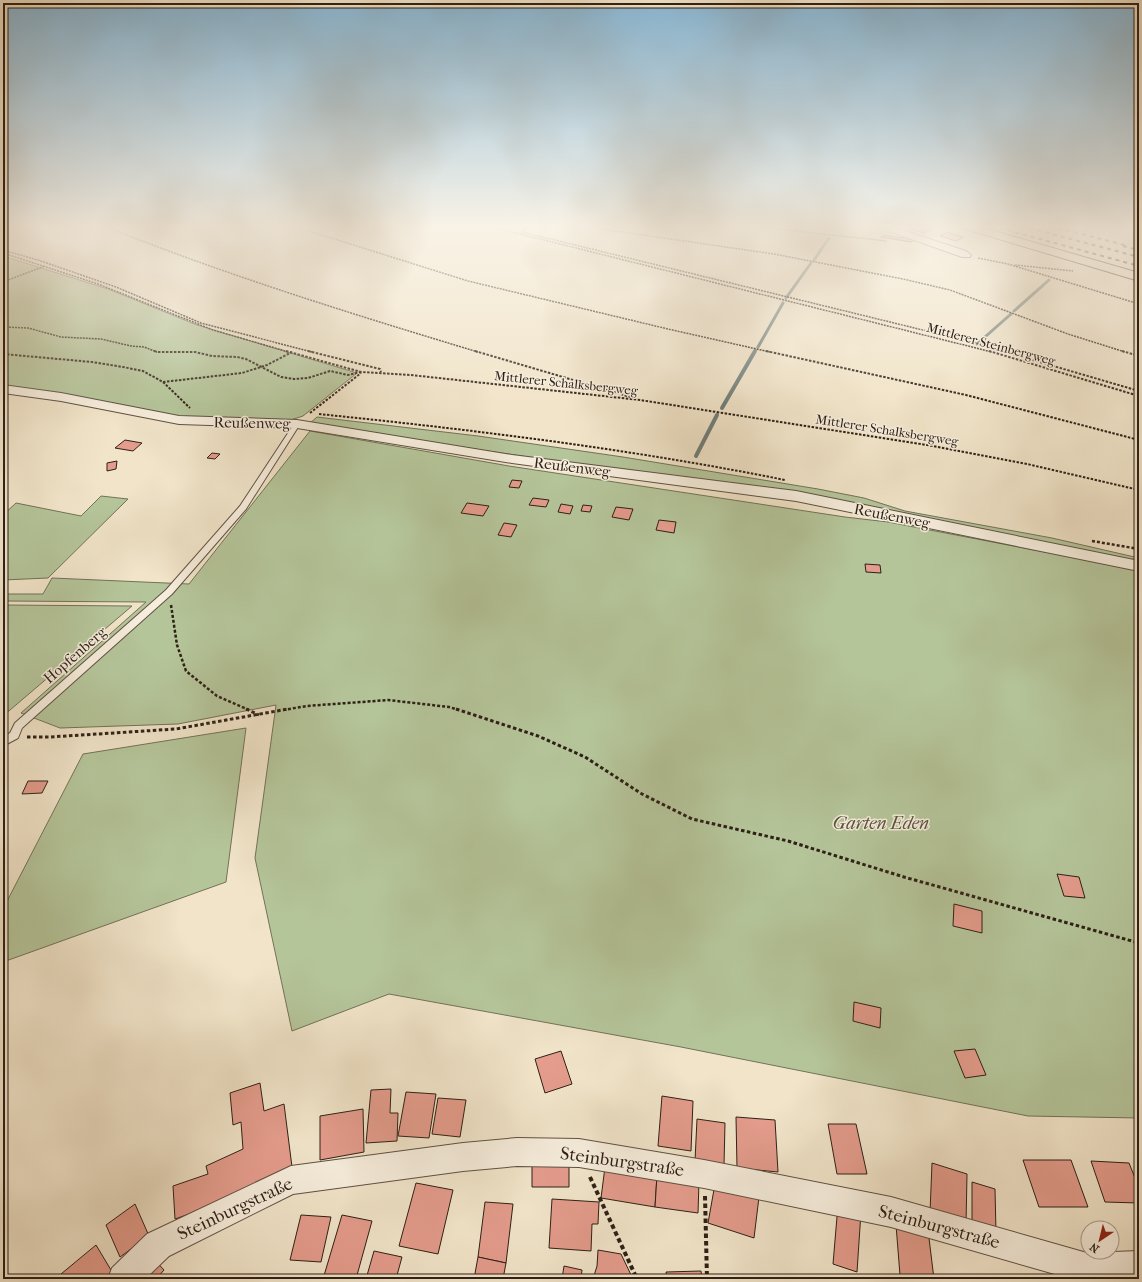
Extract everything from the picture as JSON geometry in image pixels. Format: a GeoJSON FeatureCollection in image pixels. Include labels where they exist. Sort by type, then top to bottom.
{"type":"FeatureCollection","features":[{"type":"Feature","properties":{"kind":"street","name":"Reußenweg"},"geometry":{"type":"LineString","coordinates":[[3,389],[61,397],[179,420],[297,424],[512,459],[796,496],[1139,566]]}},
{"type":"Feature","properties":{"kind":"street","name":"Steinburgstraße"},"geometry":{"type":"LineString","coordinates":[[123,1279],[158,1245],[291,1180],[463,1157],[518,1152],[579,1153],[704,1174],[891,1212],[1087,1268],[1139,1266]]}},
{"type":"Feature","properties":{"kind":"lane","name":"Hopfenberg"},"geometry":{"type":"LineString","coordinates":[[3,742],[14,735],[18,726],[169,592],[243,507],[297,424]]}},
{"type":"Feature","properties":{"kind":"path","name":"Mittlerer Schalksbergweg"},"geometry":{"type":"LineString","coordinates":[[102,286],[201,326],[361,372],[381,372],[640,400],[927,445],[1027,464],[1139,490]]}},
{"type":"Feature","properties":{"kind":"path"},"geometry":{"type":"LineString","coordinates":[[113,286],[205,324],[380,369],[381,372]]}},
{"type":"Feature","properties":{"kind":"path"},"geometry":{"type":"LineString","coordinates":[[269,286],[325,305],[640,400]]}},
{"type":"Feature","properties":{"kind":"path"},"geometry":{"type":"LineString","coordinates":[[488,286],[668,329],[966,395],[1139,440]]}},
{"type":"Feature","properties":{"kind":"path","name":"Mittlerer Steinbergweg"},"geometry":{"type":"LineString","coordinates":[[729,286],[1004,354],[1139,396]]}},
{"type":"Feature","properties":{"kind":"path"},"geometry":{"type":"LineString","coordinates":[[742,286],[980,344],[1139,391]]}},
{"type":"Feature","properties":{"kind":"path"},"geometry":{"type":"LineString","coordinates":[[934,286],[950,290],[1068,334],[1139,356]]}},
{"type":"Feature","properties":{"kind":"path"},"geometry":{"type":"LineString","coordinates":[[1079,286],[1139,304]]}},
{"type":"Feature","properties":{"kind":"path"},"geometry":{"type":"LineString","coordinates":[[201,326],[205,324]]}},
{"type":"Feature","properties":{"kind":"path"},"geometry":{"type":"LineString","coordinates":[[3,327],[28,328],[61,337],[101,339],[158,352],[195,352],[212,356],[237,357],[246,359],[281,377],[294,379],[308,378],[330,371],[348,375],[361,372]]}},
{"type":"Feature","properties":{"kind":"path"},"geometry":{"type":"LineString","coordinates":[[163,382],[242,373],[261,367],[292,352]]}},
{"type":"Feature","properties":{"kind":"path"},"geometry":{"type":"LineString","coordinates":[[3,354],[92,362],[143,371],[163,382],[181,401],[207,422]]}},
{"type":"Feature","properties":{"kind":"path"},"geometry":{"type":"LineString","coordinates":[[297,424],[361,372]]}},
{"type":"Feature","properties":{"kind":"path"},"geometry":{"type":"LineString","coordinates":[[169,592],[177,645],[186,671],[217,696],[259,715]]}},
{"type":"Feature","properties":{"kind":"path"},"geometry":{"type":"LineString","coordinates":[[14,735],[22,737],[50,737],[176,730],[307,706],[388,700],[449,708],[538,736],[585,757],[642,794],[692,819],[788,842],[904,877],[1139,943]]}},
{"type":"Feature","properties":{"kind":"path"},"geometry":{"type":"LineString","coordinates":[[704,1174],[707,1279]]}},
{"type":"Feature","properties":{"kind":"path"},"geometry":{"type":"LineString","coordinates":[[604,1204],[637,1279]]}},
{"type":"Feature","properties":{"kind":"green space"},"geometry":{"type":"Polygon","coordinates":[[[3,286],[98,286],[197,325],[357,373],[303,416],[281,423],[172,416],[3,385],[3,286]]]}},
{"type":"Feature","properties":{"kind":"green space"},"geometry":{"type":"Polygon","coordinates":[[[317,417],[478,436],[623,457],[818,489],[864,498],[905,511],[1052,538],[1139,558],[1139,563],[886,511],[309,424],[317,417]]]}},
{"type":"Feature","properties":{"kind":"green space","name":"Garten Eden"},"geometry":{"type":"Polygon","coordinates":[[[310,431],[509,466],[845,517],[888,522],[1139,570],[1139,1118],[1028,1116],[681,1047],[389,994],[292,1031],[255,858],[276,705],[178,724],[60,728],[21,713],[146,602],[3,601],[3,594],[43,594],[52,578],[189,584],[310,431]]]}},
{"type":"Feature","properties":{"kind":"green space"},"geometry":{"type":"Polygon","coordinates":[[[101,496],[128,499],[48,578],[3,580],[3,515],[16,503],[81,516],[101,496]]]}},
{"type":"Feature","properties":{"kind":"green space"},"geometry":{"type":"Polygon","coordinates":[[[3,605],[132,606],[3,716],[3,605]]]}},
{"type":"Feature","properties":{"kind":"green space"},"geometry":{"type":"Polygon","coordinates":[[[246,728],[226,882],[3,962],[3,909],[83,754],[246,728]]]}},
{"type":"Feature","properties":{"kind":"building"},"geometry":{"type":"Polygon","coordinates":[[[125,440],[142,443],[133,451],[115,448],[125,440]]]}},
{"type":"Feature","properties":{"kind":"building"},"geometry":{"type":"Polygon","coordinates":[[[212,453],[220,454],[215,459],[207,458],[212,453]]]}},
{"type":"Feature","properties":{"kind":"building"},"geometry":{"type":"Polygon","coordinates":[[[117,461],[116,469],[107,471],[107,463],[117,461]]]}},
{"type":"Feature","properties":{"kind":"building"},"geometry":{"type":"Polygon","coordinates":[[[512,480],[522,481],[519,488],[509,487],[512,480]]]}},
{"type":"Feature","properties":{"kind":"building"},"geometry":{"type":"Polygon","coordinates":[[[533,498],[549,500],[546,507],[529,505],[533,498]]]}},
{"type":"Feature","properties":{"kind":"building"},"geometry":{"type":"Polygon","coordinates":[[[467,503],[489,506],[483,516],[461,513],[467,503]]]}},
{"type":"Feature","properties":{"kind":"building"},"geometry":{"type":"Polygon","coordinates":[[[561,504],[573,506],[570,514],[558,512],[561,504]]]}},
{"type":"Feature","properties":{"kind":"building"},"geometry":{"type":"Polygon","coordinates":[[[583,505],[592,506],[590,512],[581,511],[583,505]]]}},
{"type":"Feature","properties":{"kind":"building"},"geometry":{"type":"Polygon","coordinates":[[[616,507],[633,509],[629,520],[612,517],[616,507]]]}},
{"type":"Feature","properties":{"kind":"building"},"geometry":{"type":"Polygon","coordinates":[[[659,520],[676,522],[674,533],[656,530],[659,520]]]}},
{"type":"Feature","properties":{"kind":"building"},"geometry":{"type":"Polygon","coordinates":[[[504,523],[517,525],[511,537],[498,535],[504,523]]]}},
{"type":"Feature","properties":{"kind":"building"},"geometry":{"type":"Polygon","coordinates":[[[865,564],[880,565],[881,573],[866,572],[865,564]]]}},
{"type":"Feature","properties":{"kind":"building"},"geometry":{"type":"Polygon","coordinates":[[[28,781],[48,781],[42,793],[22,794],[28,781]]]}},
{"type":"Feature","properties":{"kind":"building"},"geometry":{"type":"Polygon","coordinates":[[[1057,874],[1079,877],[1085,898],[1064,896],[1057,874]]]}},
{"type":"Feature","properties":{"kind":"building"},"geometry":{"type":"Polygon","coordinates":[[[954,904],[982,911],[982,933],[953,926],[954,904]]]}},
{"type":"Feature","properties":{"kind":"building"},"geometry":{"type":"Polygon","coordinates":[[[854,1002],[881,1008],[880,1028],[853,1021],[854,1002]]]}},
{"type":"Feature","properties":{"kind":"building"},"geometry":{"type":"Polygon","coordinates":[[[975,1049],[986,1075],[965,1078],[954,1051],[975,1049]]]}},
{"type":"Feature","properties":{"kind":"building"},"geometry":{"type":"Polygon","coordinates":[[[561,1051],[572,1084],[545,1093],[535,1059],[561,1051]]]}},
{"type":"Feature","properties":{"kind":"building"},"geometry":{"type":"Polygon","coordinates":[[[260,1083],[264,1111],[284,1104],[292,1167],[215,1205],[175,1219],[173,1186],[208,1174],[206,1166],[243,1149],[241,1122],[233,1125],[230,1093],[260,1083]]]}},
{"type":"Feature","properties":{"kind":"building"},"geometry":{"type":"Polygon","coordinates":[[[391,1089],[390,1113],[398,1113],[397,1141],[366,1143],[371,1090],[391,1089]]]}},
{"type":"Feature","properties":{"kind":"building"},"geometry":{"type":"Polygon","coordinates":[[[406,1092],[436,1094],[429,1138],[398,1136],[406,1092]]]}},
{"type":"Feature","properties":{"kind":"building"},"geometry":{"type":"Polygon","coordinates":[[[662,1096],[693,1101],[691,1151],[658,1146],[662,1096]]]}},
{"type":"Feature","properties":{"kind":"building"},"geometry":{"type":"Polygon","coordinates":[[[438,1098],[466,1100],[460,1137],[432,1134],[438,1098]]]}},
{"type":"Feature","properties":{"kind":"building"},"geometry":{"type":"Polygon","coordinates":[[[363,1109],[364,1152],[320,1160],[320,1116],[363,1109]]]}},
{"type":"Feature","properties":{"kind":"building"},"geometry":{"type":"Polygon","coordinates":[[[736,1117],[775,1120],[778,1172],[737,1168],[736,1117]]]}},
{"type":"Feature","properties":{"kind":"building"},"geometry":{"type":"Polygon","coordinates":[[[697,1119],[725,1123],[724,1165],[695,1161],[697,1119]]]}},
{"type":"Feature","properties":{"kind":"building"},"geometry":{"type":"Polygon","coordinates":[[[828,1124],[856,1124],[867,1174],[837,1174],[828,1124]]]}},
{"type":"Feature","properties":{"kind":"building"},"geometry":{"type":"Polygon","coordinates":[[[569,1156],[569,1187],[532,1187],[532,1157],[569,1156]]]}},
{"type":"Feature","properties":{"kind":"building"},"geometry":{"type":"Polygon","coordinates":[[[1023,1160],[1071,1160],[1088,1207],[1039,1207],[1023,1160]]]}},
{"type":"Feature","properties":{"kind":"building"},"geometry":{"type":"Polygon","coordinates":[[[1091,1161],[1129,1163],[1139,1188],[1139,1203],[1105,1202],[1091,1161]]]}},
{"type":"Feature","properties":{"kind":"building"},"geometry":{"type":"Polygon","coordinates":[[[932,1163],[967,1174],[966,1225],[930,1213],[932,1163]]]}},
{"type":"Feature","properties":{"kind":"building"},"geometry":{"type":"Polygon","coordinates":[[[605,1167],[657,1175],[655,1207],[601,1198],[605,1167]]]}},
{"type":"Feature","properties":{"kind":"building"},"geometry":{"type":"Polygon","coordinates":[[[657,1175],[699,1181],[698,1213],[655,1207],[657,1175]]]}},
{"type":"Feature","properties":{"kind":"building"},"geometry":{"type":"Polygon","coordinates":[[[972,1182],[995,1189],[996,1233],[972,1226],[972,1182]]]}},
{"type":"Feature","properties":{"kind":"building"},"geometry":{"type":"Polygon","coordinates":[[[416,1183],[453,1190],[438,1254],[399,1246],[416,1183]]]}},
{"type":"Feature","properties":{"kind":"building"},"geometry":{"type":"Polygon","coordinates":[[[715,1184],[759,1197],[754,1238],[708,1223],[715,1184]]]}},
{"type":"Feature","properties":{"kind":"building"},"geometry":{"type":"Polygon","coordinates":[[[552,1199],[599,1202],[598,1224],[592,1224],[591,1251],[549,1248],[552,1199]]]}},
{"type":"Feature","properties":{"kind":"building"},"geometry":{"type":"Polygon","coordinates":[[[485,1202],[513,1204],[506,1263],[478,1257],[485,1202]]]}},
{"type":"Feature","properties":{"kind":"building"},"geometry":{"type":"Polygon","coordinates":[[[135,1204],[149,1236],[120,1257],[106,1225],[135,1204]]]}},
{"type":"Feature","properties":{"kind":"building"},"geometry":{"type":"Polygon","coordinates":[[[838,1205],[861,1212],[857,1272],[833,1264],[838,1205]]]}},
{"type":"Feature","properties":{"kind":"building"},"geometry":{"type":"Polygon","coordinates":[[[301,1215],[331,1217],[321,1262],[290,1260],[301,1215]]]}},
{"type":"Feature","properties":{"kind":"building"},"geometry":{"type":"Polygon","coordinates":[[[342,1215],[372,1221],[356,1279],[323,1279],[342,1215]]]}},
{"type":"Feature","properties":{"kind":"building"},"geometry":{"type":"Polygon","coordinates":[[[896,1225],[928,1230],[934,1279],[922,1279],[900,1275],[896,1225]]]}},
{"type":"Feature","properties":{"kind":"building"},"geometry":{"type":"Polygon","coordinates":[[[96,1245],[114,1275],[109,1279],[55,1279],[96,1245]]]}},
{"type":"Feature","properties":{"kind":"building"},"geometry":{"type":"Polygon","coordinates":[[[598,1250],[621,1254],[633,1279],[593,1279],[597,1266],[598,1250]]]}},
{"type":"Feature","properties":{"kind":"building"},"geometry":{"type":"Polygon","coordinates":[[[374,1251],[402,1257],[396,1279],[366,1279],[374,1251]]]}},
{"type":"Feature","properties":{"kind":"building"},"geometry":{"type":"Polygon","coordinates":[[[151,1256],[164,1270],[156,1279],[129,1279],[151,1256]]]}},
{"type":"Feature","properties":{"kind":"building"},"geometry":{"type":"Polygon","coordinates":[[[478,1257],[506,1263],[503,1279],[474,1279],[478,1257]]]}},
{"type":"Feature","properties":{"kind":"building"},"geometry":{"type":"Polygon","coordinates":[[[564,1266],[582,1270],[581,1279],[562,1279],[564,1266]]]}},
{"type":"Feature","properties":{"kind":"building"},"geometry":{"type":"Polygon","coordinates":[[[701,1271],[702,1279],[667,1279],[666,1272],[701,1271]]]}},
{"type":"Feature","properties":{"kind":"waterway"},"geometry":{"type":"LineString","coordinates":[[786,298],[795,286]]}},
{"type":"Feature","properties":{"kind":"waterway"},"geometry":{"type":"LineString","coordinates":[[1014,311],[1042,286]]}},
{"type":"Feature","properties":{"kind":"waterway"},"geometry":{"type":"LineString","coordinates":[[758,347],[783,303]]}},
{"type":"Feature","properties":{"kind":"waterway"},"geometry":{"type":"LineString","coordinates":[[977,344],[1011,314]]}},
{"type":"Feature","properties":{"kind":"waterway"},"geometry":{"type":"LineString","coordinates":[[722,408],[755,351]]}},
{"type":"Feature","properties":{"kind":"waterway"},"geometry":{"type":"LineString","coordinates":[[696,456],[717,415]]}}]}
